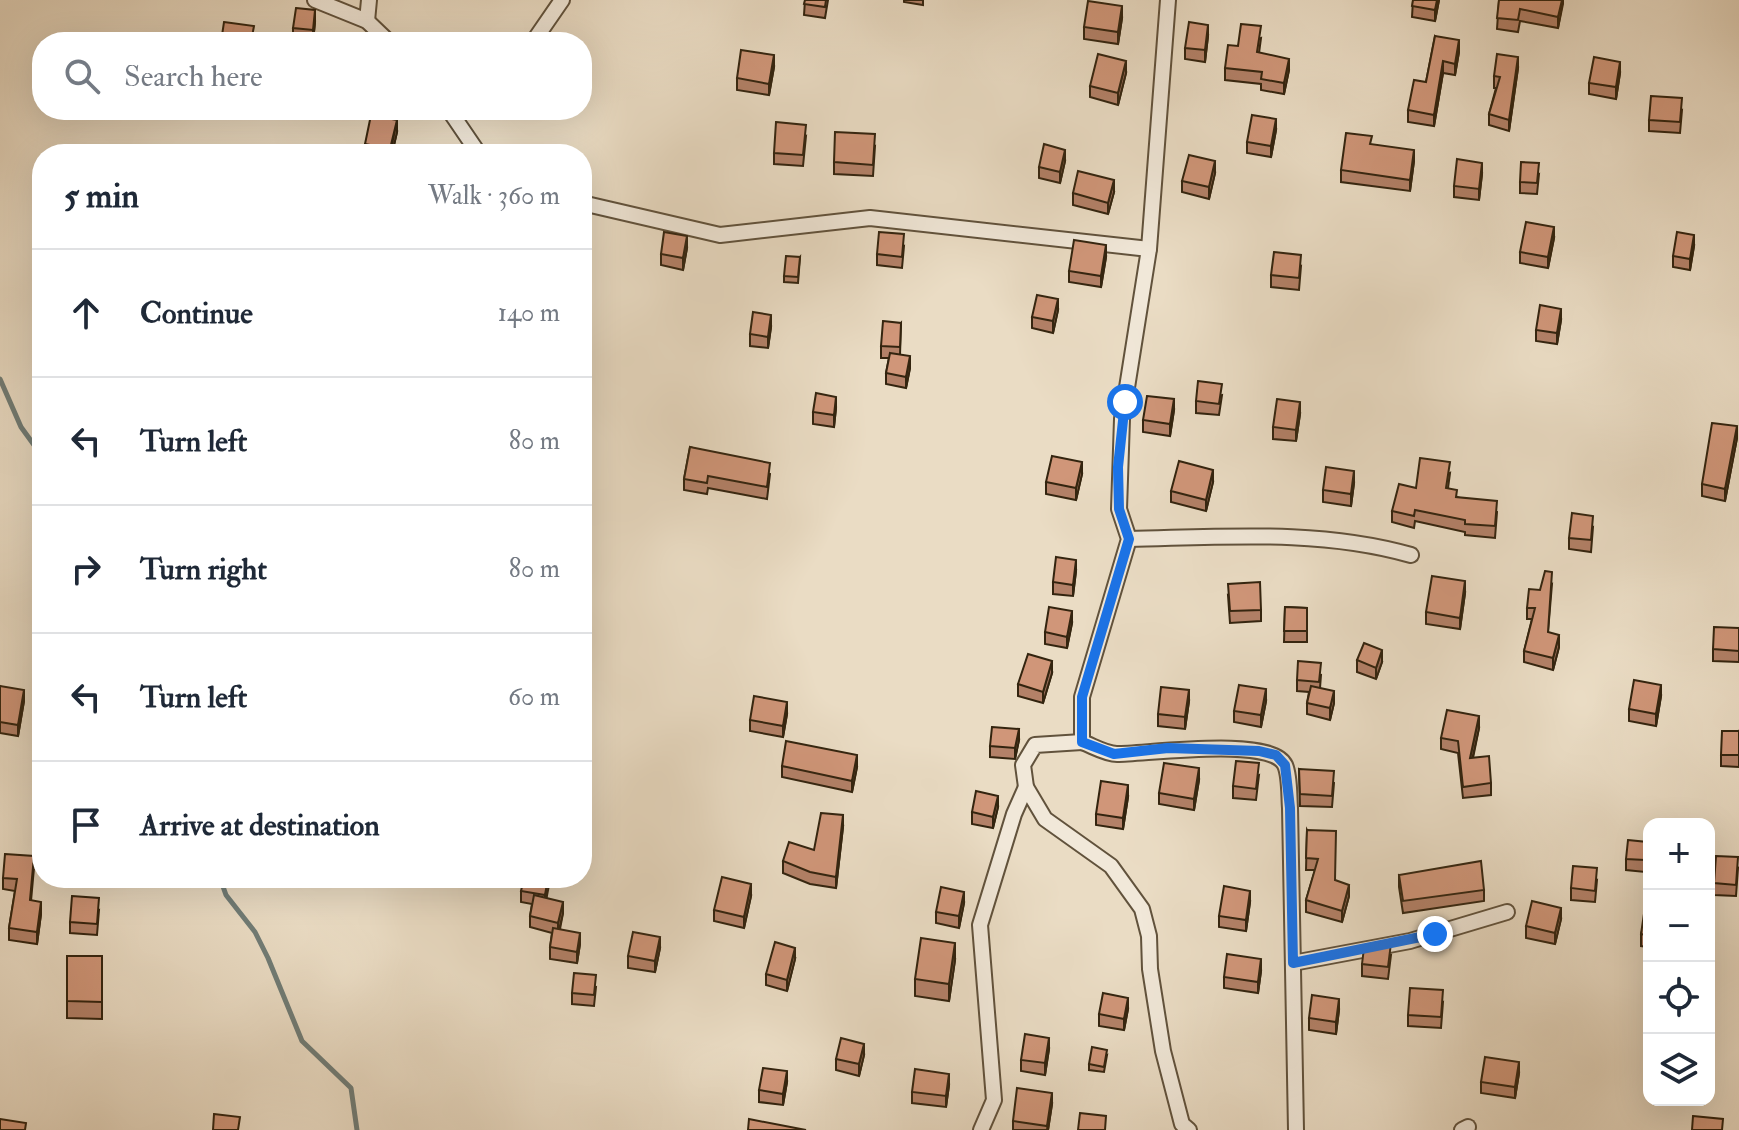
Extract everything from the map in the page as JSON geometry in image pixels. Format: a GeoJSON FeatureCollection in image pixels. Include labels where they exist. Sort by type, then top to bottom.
{"type":"FeatureCollection","features":[{"type":"Feature","properties":{"kind":"street"},"geometry":{"type":"LineString","coordinates":[[315,0],[367,21],[379,32]]}},
{"type":"Feature","properties":{"kind":"street"},"geometry":{"type":"LineString","coordinates":[[367,21],[369,0]]}},
{"type":"Feature","properties":{"kind":"street"},"geometry":{"type":"LineString","coordinates":[[540,32],[562,0]]}},
{"type":"Feature","properties":{"kind":"street"},"geometry":{"type":"LineString","coordinates":[[1082,742],[1082,697],[1129,539],[1119,509],[1122,419],[1149,249],[1168,0]]}},
{"type":"Feature","properties":{"kind":"street"},"geometry":{"type":"LineString","coordinates":[[453,120],[471,144]]}},
{"type":"Feature","properties":{"kind":"street"},"geometry":{"type":"LineString","coordinates":[[592,205],[720,235],[870,218],[1149,249]]}},
{"type":"Feature","properties":{"kind":"street"},"geometry":{"type":"LineString","coordinates":[[1129,539],[1288,537],[1370,544],[1411,555]]}},
{"type":"Feature","properties":{"kind":"street"},"geometry":{"type":"LineString","coordinates":[[1189,1130],[1182,1124],[1163,1051],[1150,969],[1149,936],[1142,909],[1111,866],[1045,819],[1026,787],[1023,765],[1035,745],[1082,742],[1114,754],[1168,748],[1259,751],[1276,755],[1285,765],[1290,808],[1296,1130]]}},
{"type":"Feature","properties":{"kind":"street"},"geometry":{"type":"LineString","coordinates":[[981,1130],[994,1100],[980,925],[1014,814],[1026,787]]}},
{"type":"Feature","properties":{"kind":"street"},"geometry":{"type":"LineString","coordinates":[[1293,963],[1410,941],[1507,912]]}},
{"type":"Feature","properties":{"kind":"building"},"geometry":{"type":"Polygon","coordinates":[[[805,0],[826,0],[825,7],[804,4],[805,0]]]}},
{"type":"Feature","properties":{"kind":"building"},"geometry":{"type":"Polygon","coordinates":[[[1413,0],[1437,0],[1435,10],[1412,6],[1413,0]]]}},
{"type":"Feature","properties":{"kind":"building"},"geometry":{"type":"Polygon","coordinates":[[[1499,0],[1562,0],[1558,17],[1520,9],[1518,20],[1497,18],[1499,0]]]}},
{"type":"Feature","properties":{"kind":"building"},"geometry":{"type":"Polygon","coordinates":[[[1088,1],[1122,6],[1118,32],[1084,27],[1088,1]]]}},
{"type":"Feature","properties":{"kind":"building"},"geometry":{"type":"Polygon","coordinates":[[[296,8],[315,10],[313,30],[293,28],[296,8]]]}},
{"type":"Feature","properties":{"kind":"building"},"geometry":{"type":"Polygon","coordinates":[[[224,22],[254,26],[253,32],[222,32],[224,22]]]}},
{"type":"Feature","properties":{"kind":"building"},"geometry":{"type":"Polygon","coordinates":[[[1189,22],[1208,25],[1205,50],[1185,48],[1189,22]]]}},
{"type":"Feature","properties":{"kind":"building"},"geometry":{"type":"Polygon","coordinates":[[[1241,24],[1261,26],[1257,52],[1289,59],[1284,83],[1261,79],[1262,72],[1225,68],[1228,45],[1238,46],[1241,24]]]}},
{"type":"Feature","properties":{"kind":"building"},"geometry":{"type":"Polygon","coordinates":[[[1435,36],[1459,40],[1455,64],[1443,61],[1434,115],[1408,110],[1414,80],[1426,82],[1435,36]]]}},
{"type":"Feature","properties":{"kind":"building"},"geometry":{"type":"Polygon","coordinates":[[[741,50],[774,55],[769,84],[737,78],[741,50]]]}},
{"type":"Feature","properties":{"kind":"building"},"geometry":{"type":"Polygon","coordinates":[[[1098,54],[1126,61],[1118,93],[1090,86],[1098,54]]]}},
{"type":"Feature","properties":{"kind":"building"},"geometry":{"type":"Polygon","coordinates":[[[1497,54],[1518,57],[1509,120],[1489,114],[1500,77],[1494,76],[1497,54]]]}},
{"type":"Feature","properties":{"kind":"building"},"geometry":{"type":"Polygon","coordinates":[[[1594,57],[1620,62],[1616,87],[1589,83],[1594,57]]]}},
{"type":"Feature","properties":{"kind":"building"},"geometry":{"type":"Polygon","coordinates":[[[1651,96],[1682,98],[1680,122],[1649,120],[1651,96]]]}},
{"type":"Feature","properties":{"kind":"building"},"geometry":{"type":"Polygon","coordinates":[[[1252,115],[1276,119],[1271,146],[1247,142],[1252,115]]]}},
{"type":"Feature","properties":{"kind":"building"},"geometry":{"type":"Polygon","coordinates":[[[370,120],[397,120],[391,144],[365,144],[370,120]]]}},
{"type":"Feature","properties":{"kind":"building"},"geometry":{"type":"Polygon","coordinates":[[[776,122],[806,125],[803,155],[774,153],[776,122]]]}},
{"type":"Feature","properties":{"kind":"building"},"geometry":{"type":"Polygon","coordinates":[[[835,132],[875,134],[873,165],[834,162],[835,132]]]}},
{"type":"Feature","properties":{"kind":"building"},"geometry":{"type":"Polygon","coordinates":[[[1346,133],[1372,136],[1370,144],[1414,150],[1410,180],[1341,170],[1346,133]]]}},
{"type":"Feature","properties":{"kind":"building"},"geometry":{"type":"Polygon","coordinates":[[[1044,144],[1065,150],[1060,172],[1039,167],[1044,144]]]}},
{"type":"Feature","properties":{"kind":"building"},"geometry":{"type":"Polygon","coordinates":[[[1189,155],[1215,161],[1209,187],[1182,181],[1189,155]]]}},
{"type":"Feature","properties":{"kind":"building"},"geometry":{"type":"Polygon","coordinates":[[[1457,159],[1482,163],[1479,189],[1454,186],[1457,159]]]}},
{"type":"Feature","properties":{"kind":"building"},"geometry":{"type":"Polygon","coordinates":[[[1521,162],[1539,163],[1537,183],[1520,182],[1521,162]]]}},
{"type":"Feature","properties":{"kind":"building"},"geometry":{"type":"Polygon","coordinates":[[[1078,171],[1114,180],[1108,203],[1073,193],[1078,171]]]}},
{"type":"Feature","properties":{"kind":"building"},"geometry":{"type":"Polygon","coordinates":[[[1526,222],[1554,227],[1548,257],[1520,252],[1526,222]]]}},
{"type":"Feature","properties":{"kind":"building"},"geometry":{"type":"Polygon","coordinates":[[[664,232],[687,236],[683,258],[661,254],[664,232]]]}},
{"type":"Feature","properties":{"kind":"building"},"geometry":{"type":"Polygon","coordinates":[[[879,232],[904,234],[902,257],[877,254],[879,232]]]}},
{"type":"Feature","properties":{"kind":"building"},"geometry":{"type":"Polygon","coordinates":[[[1677,232],[1694,235],[1690,259],[1673,256],[1677,232]]]}},
{"type":"Feature","properties":{"kind":"building"},"geometry":{"type":"Polygon","coordinates":[[[1074,240],[1106,245],[1101,276],[1069,271],[1074,240]]]}},
{"type":"Feature","properties":{"kind":"building"},"geometry":{"type":"Polygon","coordinates":[[[1274,252],[1301,255],[1299,278],[1271,275],[1274,252]]]}},
{"type":"Feature","properties":{"kind":"building"},"geometry":{"type":"Polygon","coordinates":[[[786,256],[800,257],[798,277],[784,276],[786,256]]]}},
{"type":"Feature","properties":{"kind":"building"},"geometry":{"type":"Polygon","coordinates":[[[1037,295],[1058,299],[1053,321],[1032,317],[1037,295]]]}},
{"type":"Feature","properties":{"kind":"building"},"geometry":{"type":"Polygon","coordinates":[[[1540,305],[1561,309],[1557,333],[1536,330],[1540,305]]]}},
{"type":"Feature","properties":{"kind":"building"},"geometry":{"type":"Polygon","coordinates":[[[753,312],[771,315],[768,337],[750,334],[753,312]]]}},
{"type":"Feature","properties":{"kind":"building"},"geometry":{"type":"Polygon","coordinates":[[[883,321],[901,323],[900,347],[881,346],[883,321]]]}},
{"type":"Feature","properties":{"kind":"building"},"geometry":{"type":"Polygon","coordinates":[[[890,353],[910,356],[906,377],[886,373],[890,353]]]}},
{"type":"Feature","properties":{"kind":"building"},"geometry":{"type":"Polygon","coordinates":[[[1198,381],[1222,384],[1219,404],[1196,401],[1198,381]]]}},
{"type":"Feature","properties":{"kind":"building"},"geometry":{"type":"Polygon","coordinates":[[[816,393],[836,397],[834,415],[813,412],[816,393]]]}},
{"type":"Feature","properties":{"kind":"building"},"geometry":{"type":"Polygon","coordinates":[[[1147,396],[1174,399],[1170,424],[1143,420],[1147,396]]]}},
{"type":"Feature","properties":{"kind":"building"},"geometry":{"type":"Polygon","coordinates":[[[1277,399],[1300,402],[1296,430],[1273,427],[1277,399]]]}},
{"type":"Feature","properties":{"kind":"building"},"geometry":{"type":"Polygon","coordinates":[[[1712,423],[1737,426],[1725,489],[1702,484],[1712,423]]]}},
{"type":"Feature","properties":{"kind":"building"},"geometry":{"type":"Polygon","coordinates":[[[690,447],[770,463],[767,487],[708,476],[707,483],[684,479],[690,447]]]}},
{"type":"Feature","properties":{"kind":"building"},"geometry":{"type":"Polygon","coordinates":[[[1052,456],[1082,462],[1076,488],[1046,482],[1052,456]]]}},
{"type":"Feature","properties":{"kind":"building"},"geometry":{"type":"Polygon","coordinates":[[[1420,458],[1450,462],[1446,488],[1457,490],[1456,497],[1497,501],[1495,526],[1465,524],[1465,520],[1415,510],[1414,516],[1392,511],[1399,484],[1416,488],[1420,458]]]}},
{"type":"Feature","properties":{"kind":"building"},"geometry":{"type":"Polygon","coordinates":[[[1179,461],[1213,470],[1206,500],[1171,491],[1179,461]]]}},
{"type":"Feature","properties":{"kind":"building"},"geometry":{"type":"Polygon","coordinates":[[[1326,467],[1354,471],[1351,494],[1323,490],[1326,467]]]}},
{"type":"Feature","properties":{"kind":"building"},"geometry":{"type":"Polygon","coordinates":[[[1572,513],[1593,516],[1591,540],[1569,538],[1572,513]]]}},
{"type":"Feature","properties":{"kind":"building"},"geometry":{"type":"Polygon","coordinates":[[[1056,557],[1076,560],[1073,585],[1053,582],[1056,557]]]}},
{"type":"Feature","properties":{"kind":"building"},"geometry":{"type":"Polygon","coordinates":[[[1545,571],[1552,572],[1548,632],[1559,635],[1553,658],[1524,651],[1535,608],[1527,608],[1529,589],[1540,590],[1545,571]]]}},
{"type":"Feature","properties":{"kind":"building"},"geometry":{"type":"Polygon","coordinates":[[[1432,576],[1465,581],[1460,618],[1426,612],[1432,576]]]}},
{"type":"Feature","properties":{"kind":"building"},"geometry":{"type":"Polygon","coordinates":[[[1260,582],[1261,610],[1230,611],[1228,584],[1260,582]]]}},
{"type":"Feature","properties":{"kind":"building"},"geometry":{"type":"Polygon","coordinates":[[[1049,607],[1072,611],[1067,637],[1045,632],[1049,607]]]}},
{"type":"Feature","properties":{"kind":"building"},"geometry":{"type":"Polygon","coordinates":[[[1285,607],[1307,608],[1307,631],[1284,631],[1285,607]]]}},
{"type":"Feature","properties":{"kind":"building"},"geometry":{"type":"Polygon","coordinates":[[[1714,627],[1739,628],[1739,651],[1713,649],[1714,627]]]}},
{"type":"Feature","properties":{"kind":"building"},"geometry":{"type":"Polygon","coordinates":[[[1364,643],[1382,650],[1376,668],[1357,660],[1364,643]]]}},
{"type":"Feature","properties":{"kind":"building"},"geometry":{"type":"Polygon","coordinates":[[[1028,654],[1052,661],[1043,692],[1018,684],[1028,654]]]}},
{"type":"Feature","properties":{"kind":"building"},"geometry":{"type":"Polygon","coordinates":[[[1298,661],[1321,663],[1319,682],[1297,680],[1298,661]]]}},
{"type":"Feature","properties":{"kind":"building"},"geometry":{"type":"Polygon","coordinates":[[[1634,680],[1661,685],[1656,714],[1629,709],[1634,680]]]}},
{"type":"Feature","properties":{"kind":"building"},"geometry":{"type":"Polygon","coordinates":[[[1239,685],[1266,689],[1261,715],[1234,711],[1239,685]]]}},
{"type":"Feature","properties":{"kind":"building"},"geometry":{"type":"Polygon","coordinates":[[[0,686],[24,690],[18,725],[0,722],[0,686]]]}},
{"type":"Feature","properties":{"kind":"building"},"geometry":{"type":"Polygon","coordinates":[[[1311,686],[1334,691],[1330,708],[1307,703],[1311,686]]]}},
{"type":"Feature","properties":{"kind":"building"},"geometry":{"type":"Polygon","coordinates":[[[1161,687],[1189,690],[1185,717],[1158,714],[1161,687]]]}},
{"type":"Feature","properties":{"kind":"building"},"geometry":{"type":"Polygon","coordinates":[[[754,696],[787,702],[783,726],[750,720],[754,696]]]}},
{"type":"Feature","properties":{"kind":"building"},"geometry":{"type":"Polygon","coordinates":[[[1447,710],[1479,716],[1470,758],[1489,756],[1491,783],[1463,787],[1458,741],[1441,738],[1447,710]]]}},
{"type":"Feature","properties":{"kind":"building"},"geometry":{"type":"Polygon","coordinates":[[[992,727],[1019,729],[1015,748],[990,746],[992,727]]]}},
{"type":"Feature","properties":{"kind":"building"},"geometry":{"type":"Polygon","coordinates":[[[1722,731],[1739,731],[1739,755],[1721,755],[1722,731]]]}},
{"type":"Feature","properties":{"kind":"building"},"geometry":{"type":"Polygon","coordinates":[[[786,741],[857,755],[852,781],[782,766],[786,741]]]}},
{"type":"Feature","properties":{"kind":"building"},"geometry":{"type":"Polygon","coordinates":[[[1236,761],[1259,763],[1256,789],[1233,786],[1236,761]]]}},
{"type":"Feature","properties":{"kind":"building"},"geometry":{"type":"Polygon","coordinates":[[[1164,763],[1199,768],[1194,799],[1159,793],[1164,763]]]}},
{"type":"Feature","properties":{"kind":"building"},"geometry":{"type":"Polygon","coordinates":[[[1299,769],[1334,771],[1332,796],[1300,794],[1299,769]]]}},
{"type":"Feature","properties":{"kind":"building"},"geometry":{"type":"Polygon","coordinates":[[[1101,781],[1128,785],[1123,818],[1096,814],[1101,781]]]}},
{"type":"Feature","properties":{"kind":"building"},"geometry":{"type":"Polygon","coordinates":[[[976,791],[998,796],[993,817],[972,812],[976,791]]]}},
{"type":"Feature","properties":{"kind":"building"},"geometry":{"type":"Polygon","coordinates":[[[821,813],[843,815],[836,877],[810,872],[783,861],[789,842],[814,850],[821,813]]]}},
{"type":"Feature","properties":{"kind":"building"},"geometry":{"type":"Polygon","coordinates":[[[1307,830],[1336,831],[1335,880],[1349,885],[1342,911],[1306,900],[1318,859],[1306,858],[1307,830]]]}},
{"type":"Feature","properties":{"kind":"building"},"geometry":{"type":"Polygon","coordinates":[[[1628,840],[1643,842],[1643,860],[1626,859],[1628,840]]]}},
{"type":"Feature","properties":{"kind":"building"},"geometry":{"type":"Polygon","coordinates":[[[5,854],[32,856],[30,900],[41,902],[37,932],[9,928],[17,879],[3,878],[5,854]]]}},
{"type":"Feature","properties":{"kind":"building"},"geometry":{"type":"Polygon","coordinates":[[[1716,856],[1738,857],[1736,885],[1715,883],[1716,856]]]}},
{"type":"Feature","properties":{"kind":"building"},"geometry":{"type":"Polygon","coordinates":[[[1481,861],[1484,890],[1403,901],[1399,875],[1481,861]]]}},
{"type":"Feature","properties":{"kind":"building"},"geometry":{"type":"Polygon","coordinates":[[[1573,866],[1597,868],[1595,891],[1571,888],[1573,866]]]}},
{"type":"Feature","properties":{"kind":"building"},"geometry":{"type":"Polygon","coordinates":[[[722,877],[751,884],[744,917],[714,910],[722,877]]]}},
{"type":"Feature","properties":{"kind":"building"},"geometry":{"type":"Polygon","coordinates":[[[1224,886],[1250,891],[1246,920],[1219,916],[1224,886]]]}},
{"type":"Feature","properties":{"kind":"building"},"geometry":{"type":"Polygon","coordinates":[[[941,887],[964,892],[959,916],[936,912],[941,887]]]}},
{"type":"Feature","properties":{"kind":"building"},"geometry":{"type":"Polygon","coordinates":[[[522,888],[546,888],[545,895],[521,891],[522,888]]]}},
{"type":"Feature","properties":{"kind":"building"},"geometry":{"type":"Polygon","coordinates":[[[534,895],[563,902],[558,923],[530,916],[534,895]]]}},
{"type":"Feature","properties":{"kind":"building"},"geometry":{"type":"Polygon","coordinates":[[[72,896],[99,898],[97,924],[70,922],[72,896]]]}},
{"type":"Feature","properties":{"kind":"building"},"geometry":{"type":"Polygon","coordinates":[[[1532,901],[1561,908],[1555,933],[1526,926],[1532,901]]]}},
{"type":"Feature","properties":{"kind":"building"},"geometry":{"type":"Polygon","coordinates":[[[553,928],[580,933],[577,952],[550,947],[553,928]]]}},
{"type":"Feature","properties":{"kind":"building"},"geometry":{"type":"Polygon","coordinates":[[[633,932],[660,937],[655,961],[628,956],[633,932]]]}},
{"type":"Feature","properties":{"kind":"building"},"geometry":{"type":"Polygon","coordinates":[[[921,938],[955,943],[949,984],[915,979],[921,938]]]}},
{"type":"Feature","properties":{"kind":"building"},"geometry":{"type":"Polygon","coordinates":[[[775,942],[795,948],[787,980],[766,974],[775,942]]]}},
{"type":"Feature","properties":{"kind":"building"},"geometry":{"type":"Polygon","coordinates":[[[1391,943],[1388,967],[1362,964],[1364,948],[1391,943]]]}},
{"type":"Feature","properties":{"kind":"building"},"geometry":{"type":"Polygon","coordinates":[[[1227,954],[1261,959],[1258,982],[1224,977],[1227,954]]]}},
{"type":"Feature","properties":{"kind":"building"},"geometry":{"type":"Polygon","coordinates":[[[67,956],[102,956],[102,1002],[67,1001],[67,956]]]}},
{"type":"Feature","properties":{"kind":"building"},"geometry":{"type":"Polygon","coordinates":[[[574,973],[596,975],[594,995],[572,993],[574,973]]]}},
{"type":"Feature","properties":{"kind":"building"},"geometry":{"type":"Polygon","coordinates":[[[1410,988],[1443,990],[1441,1017],[1408,1015],[1410,988]]]}},
{"type":"Feature","properties":{"kind":"building"},"geometry":{"type":"Polygon","coordinates":[[[1103,993],[1128,998],[1124,1019],[1099,1014],[1103,993]]]}},
{"type":"Feature","properties":{"kind":"building"},"geometry":{"type":"Polygon","coordinates":[[[1312,995],[1339,999],[1336,1022],[1309,1018],[1312,995]]]}},
{"type":"Feature","properties":{"kind":"building"},"geometry":{"type":"Polygon","coordinates":[[[1025,1034],[1049,1038],[1045,1063],[1021,1060],[1025,1034]]]}},
{"type":"Feature","properties":{"kind":"building"},"geometry":{"type":"Polygon","coordinates":[[[841,1038],[864,1044],[859,1064],[836,1059],[841,1038]]]}},
{"type":"Feature","properties":{"kind":"building"},"geometry":{"type":"Polygon","coordinates":[[[1092,1047],[1107,1050],[1104,1067],[1089,1064],[1092,1047]]]}},
{"type":"Feature","properties":{"kind":"building"},"geometry":{"type":"Polygon","coordinates":[[[1485,1057],[1519,1062],[1515,1087],[1481,1082],[1485,1057]]]}},
{"type":"Feature","properties":{"kind":"building"},"geometry":{"type":"Polygon","coordinates":[[[763,1068],[787,1071],[783,1094],[759,1090],[763,1068]]]}},
{"type":"Feature","properties":{"kind":"building"},"geometry":{"type":"Polygon","coordinates":[[[915,1069],[949,1074],[946,1096],[912,1092],[915,1069]]]}},
{"type":"Feature","properties":{"kind":"building"},"geometry":{"type":"Polygon","coordinates":[[[1017,1088],[1052,1093],[1047,1126],[1013,1121],[1017,1088]]]}},
{"type":"Feature","properties":{"kind":"building"},"geometry":{"type":"Polygon","coordinates":[[[1080,1113],[1106,1116],[1105,1130],[1078,1130],[1080,1113]]]}},
{"type":"Feature","properties":{"kind":"building"},"geometry":{"type":"Polygon","coordinates":[[[214,1114],[240,1117],[238,1130],[213,1130],[214,1114]]]}},
{"type":"Feature","properties":{"kind":"building"},"geometry":{"type":"Polygon","coordinates":[[[1693,1116],[1723,1119],[1722,1130],[1692,1130],[1693,1116]]]}},
{"type":"Feature","properties":{"kind":"building"},"geometry":{"type":"Polygon","coordinates":[[[0,1119],[26,1123],[25,1130],[0,1130],[0,1119]]]}},
{"type":"Feature","properties":{"kind":"building"},"geometry":{"type":"Polygon","coordinates":[[[749,1119],[806,1130],[748,1130],[749,1119]]]}},
{"type":"Feature","properties":{"kind":"waterway"},"geometry":{"type":"LineString","coordinates":[[0,379],[21,427],[32,442]]}},
{"type":"Feature","properties":{"kind":"waterway"},"geometry":{"type":"LineString","coordinates":[[224,888],[255,932],[302,1041],[351,1088],[357,1130]]}},
{"type":"Feature","properties":{"kind":"route"},"geometry":{"type":"LineString","coordinates":[[1125,402],[1118,467],[1119,509],[1129,539],[1082,697],[1079,726],[1082,742],[1114,754],[1168,748],[1259,751],[1276,755],[1285,765],[1290,808],[1293,963],[1435,934]]}}]}
